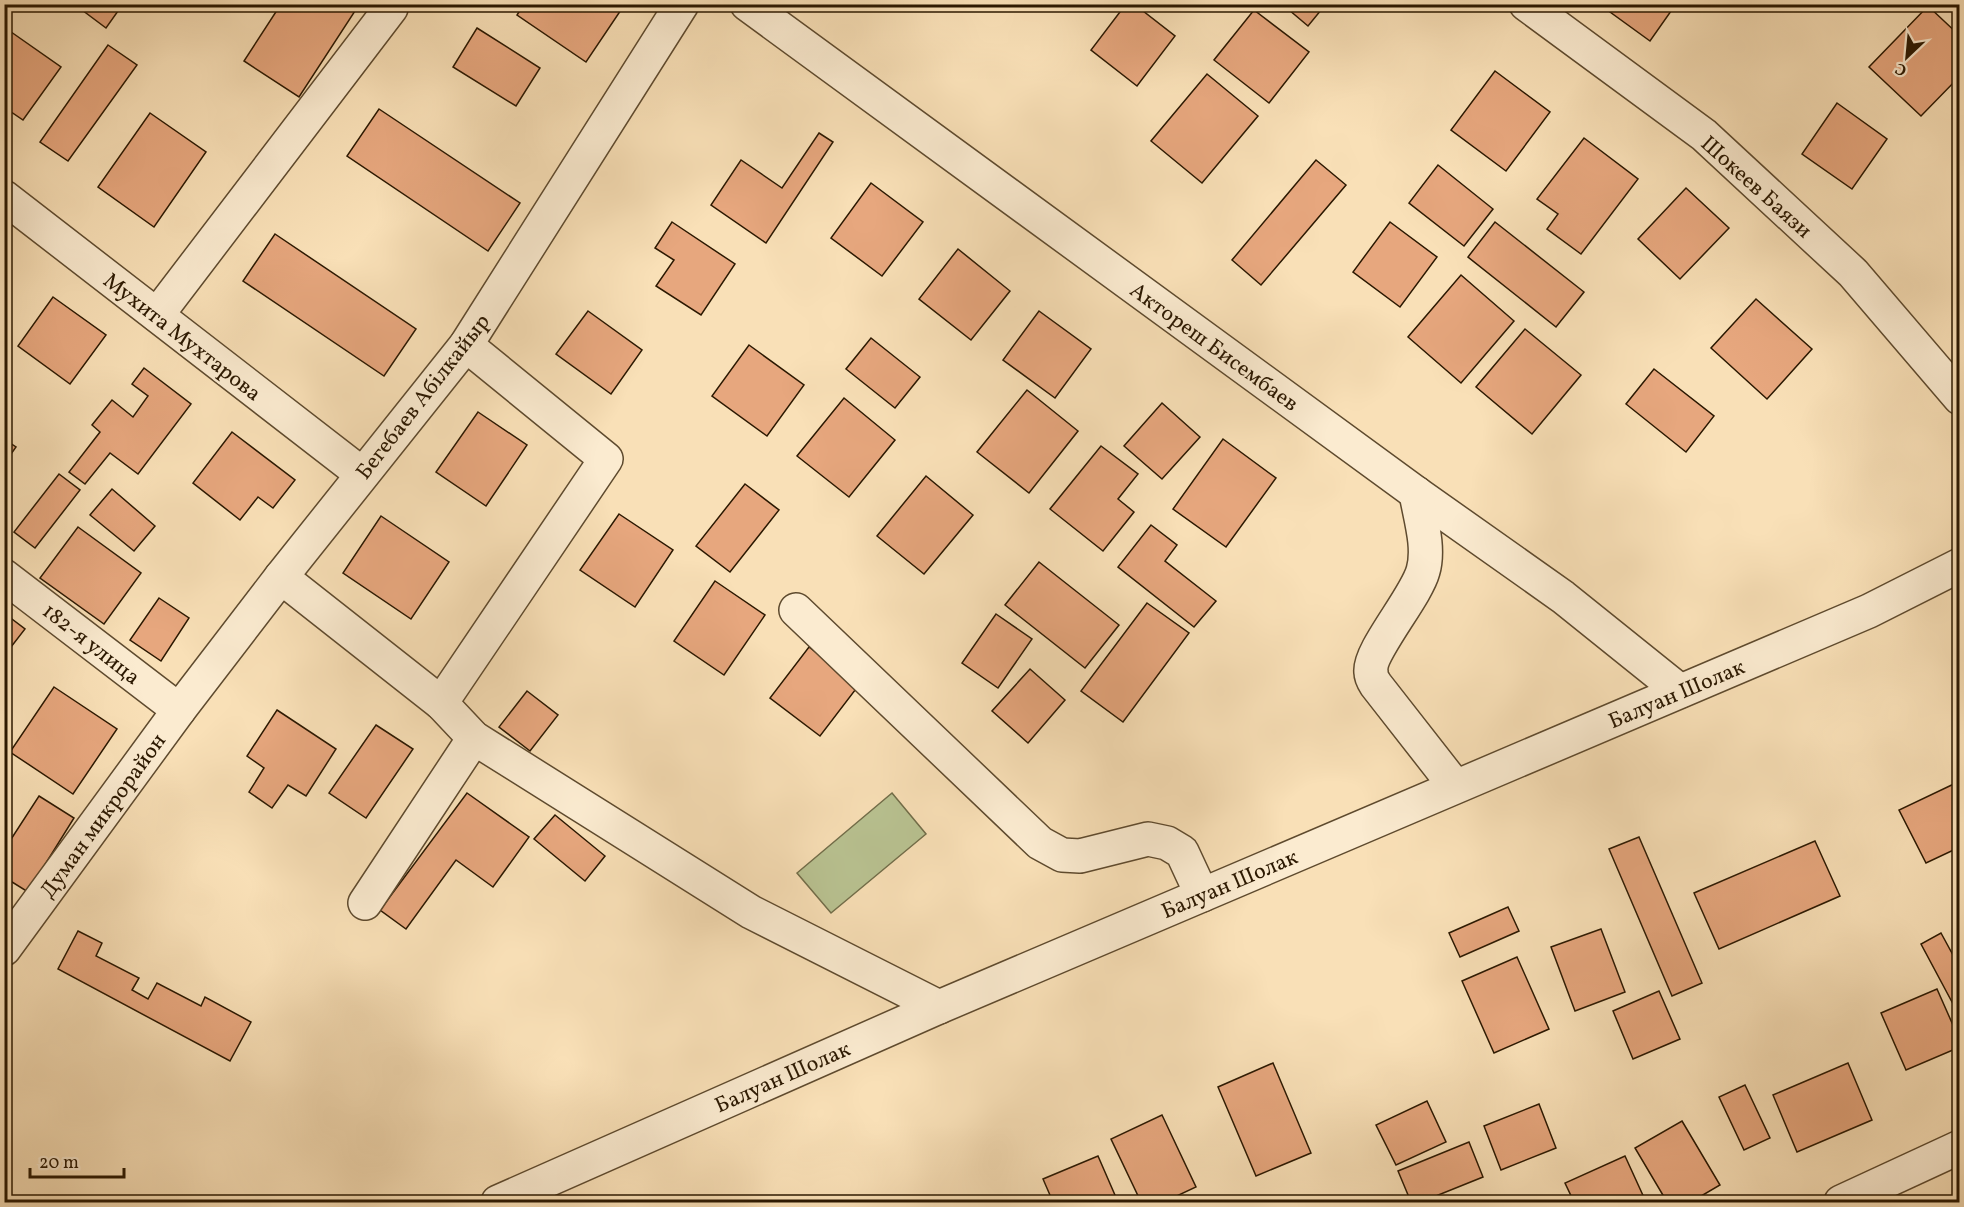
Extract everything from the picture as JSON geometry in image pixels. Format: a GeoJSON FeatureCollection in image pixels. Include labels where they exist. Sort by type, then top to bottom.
{"type":"FeatureCollection","features":[{"type":"Feature","properties":{"kind":"street"},"geometry":{"type":"LineString","coordinates":[[157,315],[391,8],[391,4]]}},
{"type":"Feature","properties":{"kind":"street","name":"Бегебаев Абілкайыр"},"geometry":{"type":"LineString","coordinates":[[179,710],[281,577],[466,345],[682,4]]}},
{"type":"Feature","properties":{"kind":"street","name":"Актореш Бисембаев"},"geometry":{"type":"LineString","coordinates":[[747,4],[1416,493],[1563,597],[1680,691]]}},
{"type":"Feature","properties":{"kind":"street","name":"Шокеев Баязи"},"geometry":{"type":"LineString","coordinates":[[1526,4],[1704,135],[1852,273],[1959,398]]}},
{"type":"Feature","properties":{"kind":"street","name":"Мухита Мухтарова"},"geometry":{"type":"LineString","coordinates":[[4,197],[362,474]]}},
{"type":"Feature","properties":{"kind":"street"},"geometry":{"type":"LineString","coordinates":[[441,703],[606,459],[466,345]]}},
{"type":"Feature","properties":{"kind":"street"},"geometry":{"type":"LineString","coordinates":[[1416,493],[1424,546],[1424,568],[1419,584],[1374,657],[1370,671],[1376,686],[1455,786]]}},
{"type":"Feature","properties":{"kind":"street","name":"Балуан Шолак"},"geometry":{"type":"LineString","coordinates":[[498,1203],[939,1007],[1869,611],[1959,565]]}},
{"type":"Feature","properties":{"kind":"street","name":"182-я улица"},"geometry":{"type":"LineString","coordinates":[[4,576],[179,710]]}},
{"type":"Feature","properties":{"kind":"street"},"geometry":{"type":"LineString","coordinates":[[281,577],[441,703],[474,738],[752,912],[939,1007]]}},
{"type":"Feature","properties":{"kind":"street"},"geometry":{"type":"LineString","coordinates":[[796,610],[1040,843],[1062,855],[1080,856],[1148,839],[1167,843],[1182,852],[1202,895]]}},
{"type":"Feature","properties":{"kind":"street","name":"Думан микрорайон"},"geometry":{"type":"LineString","coordinates":[[4,950],[179,710]]}},
{"type":"Feature","properties":{"kind":"street"},"geometry":{"type":"LineString","coordinates":[[365,903],[474,738]]}},
{"type":"Feature","properties":{"kind":"street"},"geometry":{"type":"LineString","coordinates":[[1841,1203],[1959,1147]]}},
{"type":"Feature","properties":{"kind":"green space"},"geometry":{"type":"Polygon","coordinates":[[[892,793],[926,834],[831,913],[797,873],[892,793]]]}},
{"type":"Feature","properties":{"kind":"building"},"geometry":{"type":"Polygon","coordinates":[[[74,4],[123,4],[106,28],[74,4]]]}},
{"type":"Feature","properties":{"kind":"building"},"geometry":{"type":"Polygon","coordinates":[[[281,4],[345,4],[355,11],[299,97],[244,61],[281,4]]]}},
{"type":"Feature","properties":{"kind":"building"},"geometry":{"type":"Polygon","coordinates":[[[524,4],[625,4],[586,62],[517,15],[524,4]]]}},
{"type":"Feature","properties":{"kind":"building"},"geometry":{"type":"Polygon","coordinates":[[[1126,4],[1134,4],[1175,36],[1137,86],[1091,50],[1126,4]]]}},
{"type":"Feature","properties":{"kind":"building"},"geometry":{"type":"Polygon","coordinates":[[[1282,4],[1326,4],[1308,26],[1282,4]]]}},
{"type":"Feature","properties":{"kind":"building"},"geometry":{"type":"Polygon","coordinates":[[[1599,4],[1676,4],[1650,41],[1599,4]]]}},
{"type":"Feature","properties":{"kind":"building"},"geometry":{"type":"Polygon","coordinates":[[[1928,6],[1960,36],[1960,76],[1921,116],[1869,67],[1928,6]]]}},
{"type":"Feature","properties":{"kind":"building"},"geometry":{"type":"Polygon","coordinates":[[[1254,10],[1309,52],[1269,103],[1214,60],[1254,10]]]}},
{"type":"Feature","properties":{"kind":"building"},"geometry":{"type":"Polygon","coordinates":[[[4,27],[61,67],[23,120],[4,107],[4,27]]]}},
{"type":"Feature","properties":{"kind":"building"},"geometry":{"type":"Polygon","coordinates":[[[477,28],[540,68],[516,106],[453,67],[477,28]]]}},
{"type":"Feature","properties":{"kind":"building"},"geometry":{"type":"Polygon","coordinates":[[[108,45],[137,65],[68,161],[40,142],[108,45]]]}},
{"type":"Feature","properties":{"kind":"building"},"geometry":{"type":"Polygon","coordinates":[[[1495,71],[1550,112],[1506,171],[1451,130],[1495,71]]]}},
{"type":"Feature","properties":{"kind":"building"},"geometry":{"type":"Polygon","coordinates":[[[1207,74],[1258,116],[1202,183],[1151,141],[1207,74]]]}},
{"type":"Feature","properties":{"kind":"building"},"geometry":{"type":"Polygon","coordinates":[[[1837,103],[1887,139],[1852,189],[1802,154],[1837,103]]]}},
{"type":"Feature","properties":{"kind":"building"},"geometry":{"type":"Polygon","coordinates":[[[379,109],[520,203],[488,251],[347,156],[379,109]]]}},
{"type":"Feature","properties":{"kind":"building"},"geometry":{"type":"Polygon","coordinates":[[[150,113],[206,152],[154,227],[98,187],[150,113]]]}},
{"type":"Feature","properties":{"kind":"building"},"geometry":{"type":"Polygon","coordinates":[[[819,133],[833,142],[766,243],[711,205],[741,160],[782,188],[819,133]]]}},
{"type":"Feature","properties":{"kind":"building"},"geometry":{"type":"Polygon","coordinates":[[[1584,138],[1638,179],[1581,254],[1547,229],[1558,214],[1537,199],[1584,138]]]}},
{"type":"Feature","properties":{"kind":"building"},"geometry":{"type":"Polygon","coordinates":[[[1316,160],[1346,185],[1261,285],[1232,260],[1316,160]]]}},
{"type":"Feature","properties":{"kind":"building"},"geometry":{"type":"Polygon","coordinates":[[[1438,165],[1493,209],[1464,246],[1409,203],[1438,165]]]}},
{"type":"Feature","properties":{"kind":"building"},"geometry":{"type":"Polygon","coordinates":[[[871,183],[923,222],[882,276],[831,238],[871,183]]]}},
{"type":"Feature","properties":{"kind":"building"},"geometry":{"type":"Polygon","coordinates":[[[1686,188],[1729,228],[1680,279],[1638,239],[1686,188]]]}},
{"type":"Feature","properties":{"kind":"building"},"geometry":{"type":"Polygon","coordinates":[[[672,222],[735,264],[701,315],[656,286],[674,260],[655,248],[672,222]]]}},
{"type":"Feature","properties":{"kind":"building"},"geometry":{"type":"Polygon","coordinates":[[[1390,222],[1437,257],[1400,307],[1353,272],[1390,222]]]}},
{"type":"Feature","properties":{"kind":"building"},"geometry":{"type":"Polygon","coordinates":[[[1495,222],[1584,292],[1556,327],[1468,257],[1495,222]]]}},
{"type":"Feature","properties":{"kind":"building"},"geometry":{"type":"Polygon","coordinates":[[[275,234],[416,329],[384,376],[243,281],[275,234]]]}},
{"type":"Feature","properties":{"kind":"building"},"geometry":{"type":"Polygon","coordinates":[[[958,249],[1010,291],[971,340],[919,299],[958,249]]]}},
{"type":"Feature","properties":{"kind":"building"},"geometry":{"type":"Polygon","coordinates":[[[1461,275],[1514,321],[1461,383],[1408,337],[1461,275]]]}},
{"type":"Feature","properties":{"kind":"building"},"geometry":{"type":"Polygon","coordinates":[[[53,297],[106,335],[70,384],[18,346],[53,297]]]}},
{"type":"Feature","properties":{"kind":"building"},"geometry":{"type":"Polygon","coordinates":[[[1756,299],[1812,349],[1767,399],[1711,348],[1756,299]]]}},
{"type":"Feature","properties":{"kind":"building"},"geometry":{"type":"Polygon","coordinates":[[[588,311],[642,350],[611,394],[556,354],[588,311]]]}},
{"type":"Feature","properties":{"kind":"building"},"geometry":{"type":"Polygon","coordinates":[[[1039,311],[1091,349],[1055,398],[1003,360],[1039,311]]]}},
{"type":"Feature","properties":{"kind":"building"},"geometry":{"type":"Polygon","coordinates":[[[1525,329],[1581,375],[1532,434],[1476,387],[1525,329]]]}},
{"type":"Feature","properties":{"kind":"building"},"geometry":{"type":"Polygon","coordinates":[[[871,338],[920,377],[895,408],[846,369],[871,338]]]}},
{"type":"Feature","properties":{"kind":"building"},"geometry":{"type":"Polygon","coordinates":[[[749,345],[804,385],[767,436],[712,396],[749,345]]]}},
{"type":"Feature","properties":{"kind":"building"},"geometry":{"type":"Polygon","coordinates":[[[144,368],[191,404],[138,474],[110,453],[85,484],[69,472],[100,432],[92,425],[112,400],[133,417],[148,396],[132,384],[144,368]]]}},
{"type":"Feature","properties":{"kind":"building"},"geometry":{"type":"Polygon","coordinates":[[[1654,369],[1714,416],[1686,452],[1626,404],[1654,369]]]}},
{"type":"Feature","properties":{"kind":"building"},"geometry":{"type":"Polygon","coordinates":[[[1027,390],[1078,431],[1029,493],[977,452],[1027,390]]]}},
{"type":"Feature","properties":{"kind":"building"},"geometry":{"type":"Polygon","coordinates":[[[844,398],[895,440],[849,497],[797,456],[844,398]]]}},
{"type":"Feature","properties":{"kind":"building"},"geometry":{"type":"Polygon","coordinates":[[[1162,403],[1200,437],[1162,479],[1124,446],[1162,403]]]}},
{"type":"Feature","properties":{"kind":"building"},"geometry":{"type":"Polygon","coordinates":[[[478,412],[527,445],[486,506],[436,472],[478,412]]]}},
{"type":"Feature","properties":{"kind":"building"},"geometry":{"type":"Polygon","coordinates":[[[232,432],[295,480],[273,508],[258,497],[240,520],[193,483],[232,432]]]}},
{"type":"Feature","properties":{"kind":"building"},"geometry":{"type":"Polygon","coordinates":[[[4,439],[16,447],[4,464],[4,439]]]}},
{"type":"Feature","properties":{"kind":"building"},"geometry":{"type":"Polygon","coordinates":[[[1223,439],[1276,478],[1226,547],[1173,509],[1223,439]]]}},
{"type":"Feature","properties":{"kind":"building"},"geometry":{"type":"Polygon","coordinates":[[[1101,446],[1138,474],[1118,499],[1134,512],[1103,551],[1050,509],[1101,446]]]}},
{"type":"Feature","properties":{"kind":"building"},"geometry":{"type":"Polygon","coordinates":[[[59,474],[80,490],[35,548],[14,532],[59,474]]]}},
{"type":"Feature","properties":{"kind":"building"},"geometry":{"type":"Polygon","coordinates":[[[926,476],[973,515],[924,574],[877,536],[926,476]]]}},
{"type":"Feature","properties":{"kind":"building"},"geometry":{"type":"Polygon","coordinates":[[[745,484],[779,510],[730,572],[696,546],[745,484]]]}},
{"type":"Feature","properties":{"kind":"building"},"geometry":{"type":"Polygon","coordinates":[[[112,489],[155,526],[134,551],[90,515],[112,489]]]}},
{"type":"Feature","properties":{"kind":"building"},"geometry":{"type":"Polygon","coordinates":[[[619,514],[673,550],[635,607],[580,570],[619,514]]]}},
{"type":"Feature","properties":{"kind":"building"},"geometry":{"type":"Polygon","coordinates":[[[381,516],[449,562],[411,619],[343,573],[381,516]]]}},
{"type":"Feature","properties":{"kind":"building"},"geometry":{"type":"Polygon","coordinates":[[[1151,525],[1177,545],[1165,561],[1216,601],[1194,627],[1118,567],[1151,525]]]}},
{"type":"Feature","properties":{"kind":"building"},"geometry":{"type":"Polygon","coordinates":[[[78,527],[141,573],[104,624],[40,578],[78,527]]]}},
{"type":"Feature","properties":{"kind":"building"},"geometry":{"type":"Polygon","coordinates":[[[1039,562],[1119,625],[1085,668],[1005,605],[1039,562]]]}},
{"type":"Feature","properties":{"kind":"building"},"geometry":{"type":"Polygon","coordinates":[[[715,581],[765,615],[724,675],[674,641],[715,581]]]}},
{"type":"Feature","properties":{"kind":"building"},"geometry":{"type":"Polygon","coordinates":[[[159,598],[189,618],[161,661],[130,640],[159,598]]]}},
{"type":"Feature","properties":{"kind":"building"},"geometry":{"type":"Polygon","coordinates":[[[1147,603],[1189,633],[1123,722],[1081,691],[1147,603]]]}},
{"type":"Feature","properties":{"kind":"building"},"geometry":{"type":"Polygon","coordinates":[[[4,613],[25,629],[4,656],[4,613]]]}},
{"type":"Feature","properties":{"kind":"building"},"geometry":{"type":"Polygon","coordinates":[[[996,614],[1032,639],[998,688],[962,663],[996,614]]]}},
{"type":"Feature","properties":{"kind":"building"},"geometry":{"type":"Polygon","coordinates":[[[809,647],[859,685],[820,736],[770,698],[809,647]]]}},
{"type":"Feature","properties":{"kind":"building"},"geometry":{"type":"Polygon","coordinates":[[[1030,669],[1065,700],[1028,743],[992,711],[1030,669]]]}},
{"type":"Feature","properties":{"kind":"building"},"geometry":{"type":"Polygon","coordinates":[[[54,687],[117,729],[73,794],[10,752],[54,687]]]}},
{"type":"Feature","properties":{"kind":"building"},"geometry":{"type":"Polygon","coordinates":[[[527,691],[558,715],[530,751],[499,727],[527,691]]]}},
{"type":"Feature","properties":{"kind":"building"},"geometry":{"type":"Polygon","coordinates":[[[277,710],[336,749],[306,796],[288,785],[272,808],[249,792],[264,768],[247,756],[277,710]]]}},
{"type":"Feature","properties":{"kind":"building"},"geometry":{"type":"Polygon","coordinates":[[[376,725],[413,749],[366,818],[329,793],[376,725]]]}},
{"type":"Feature","properties":{"kind":"building"},"geometry":{"type":"Polygon","coordinates":[[[1958,782],[1960,847],[1926,863],[1899,810],[1958,782]]]}},
{"type":"Feature","properties":{"kind":"building"},"geometry":{"type":"Polygon","coordinates":[[[467,793],[529,837],[493,887],[456,860],[406,929],[380,910],[467,793]]]}},
{"type":"Feature","properties":{"kind":"building"},"geometry":{"type":"Polygon","coordinates":[[[39,796],[74,818],[28,892],[4,877],[4,850],[39,796]]]}},
{"type":"Feature","properties":{"kind":"building"},"geometry":{"type":"Polygon","coordinates":[[[555,815],[605,856],[585,881],[534,839],[555,815]]]}},
{"type":"Feature","properties":{"kind":"building"},"geometry":{"type":"Polygon","coordinates":[[[1639,837],[1702,983],[1672,996],[1609,849],[1639,837]]]}},
{"type":"Feature","properties":{"kind":"building"},"geometry":{"type":"Polygon","coordinates":[[[1815,841],[1840,896],[1719,949],[1694,893],[1815,841]]]}},
{"type":"Feature","properties":{"kind":"building"},"geometry":{"type":"Polygon","coordinates":[[[1508,907],[1519,931],[1460,957],[1449,933],[1508,907]]]}},
{"type":"Feature","properties":{"kind":"building"},"geometry":{"type":"Polygon","coordinates":[[[1601,929],[1625,992],[1575,1011],[1551,947],[1601,929]]]}},
{"type":"Feature","properties":{"kind":"building"},"geometry":{"type":"Polygon","coordinates":[[[78,931],[102,943],[96,956],[139,978],[132,990],[148,999],[157,983],[201,1006],[205,997],[251,1022],[230,1061],[58,969],[78,931]]]}},
{"type":"Feature","properties":{"kind":"building"},"geometry":{"type":"Polygon","coordinates":[[[1941,933],[1960,968],[1960,1017],[1921,944],[1941,933]]]}},
{"type":"Feature","properties":{"kind":"building"},"geometry":{"type":"Polygon","coordinates":[[[1517,957],[1549,1029],[1494,1053],[1462,981],[1517,957]]]}},
{"type":"Feature","properties":{"kind":"building"},"geometry":{"type":"Polygon","coordinates":[[[1937,989],[1960,1041],[1960,1047],[1906,1070],[1881,1013],[1937,989]]]}},
{"type":"Feature","properties":{"kind":"building"},"geometry":{"type":"Polygon","coordinates":[[[1659,991],[1680,1039],[1633,1059],[1613,1011],[1659,991]]]}},
{"type":"Feature","properties":{"kind":"building"},"geometry":{"type":"Polygon","coordinates":[[[1273,1063],[1311,1153],[1256,1176],[1218,1087],[1273,1063]]]}},
{"type":"Feature","properties":{"kind":"building"},"geometry":{"type":"Polygon","coordinates":[[[1848,1063],[1872,1120],[1797,1152],[1773,1095],[1848,1063]]]}},
{"type":"Feature","properties":{"kind":"building"},"geometry":{"type":"Polygon","coordinates":[[[1745,1085],[1770,1138],[1744,1150],[1719,1097],[1745,1085]]]}},
{"type":"Feature","properties":{"kind":"building"},"geometry":{"type":"Polygon","coordinates":[[[1427,1101],[1446,1142],[1396,1165],[1376,1125],[1427,1101]]]}},
{"type":"Feature","properties":{"kind":"building"},"geometry":{"type":"Polygon","coordinates":[[[1539,1104],[1556,1148],[1501,1170],[1484,1126],[1539,1104]]]}},
{"type":"Feature","properties":{"kind":"building"},"geometry":{"type":"Polygon","coordinates":[[[1162,1115],[1196,1187],[1164,1202],[1141,1202],[1111,1139],[1162,1115]]]}},
{"type":"Feature","properties":{"kind":"building"},"geometry":{"type":"Polygon","coordinates":[[[1682,1121],[1720,1185],[1691,1202],[1667,1202],[1635,1148],[1682,1121]]]}},
{"type":"Feature","properties":{"kind":"building"},"geometry":{"type":"Polygon","coordinates":[[[1469,1142],[1483,1177],[1421,1202],[1411,1202],[1398,1171],[1469,1142]]]}},
{"type":"Feature","properties":{"kind":"building"},"geometry":{"type":"Polygon","coordinates":[[[1098,1156],[1118,1202],[1053,1202],[1043,1179],[1098,1156]]]}},
{"type":"Feature","properties":{"kind":"building"},"geometry":{"type":"Polygon","coordinates":[[[1625,1156],[1646,1202],[1574,1202],[1565,1183],[1625,1156]]]}}]}
